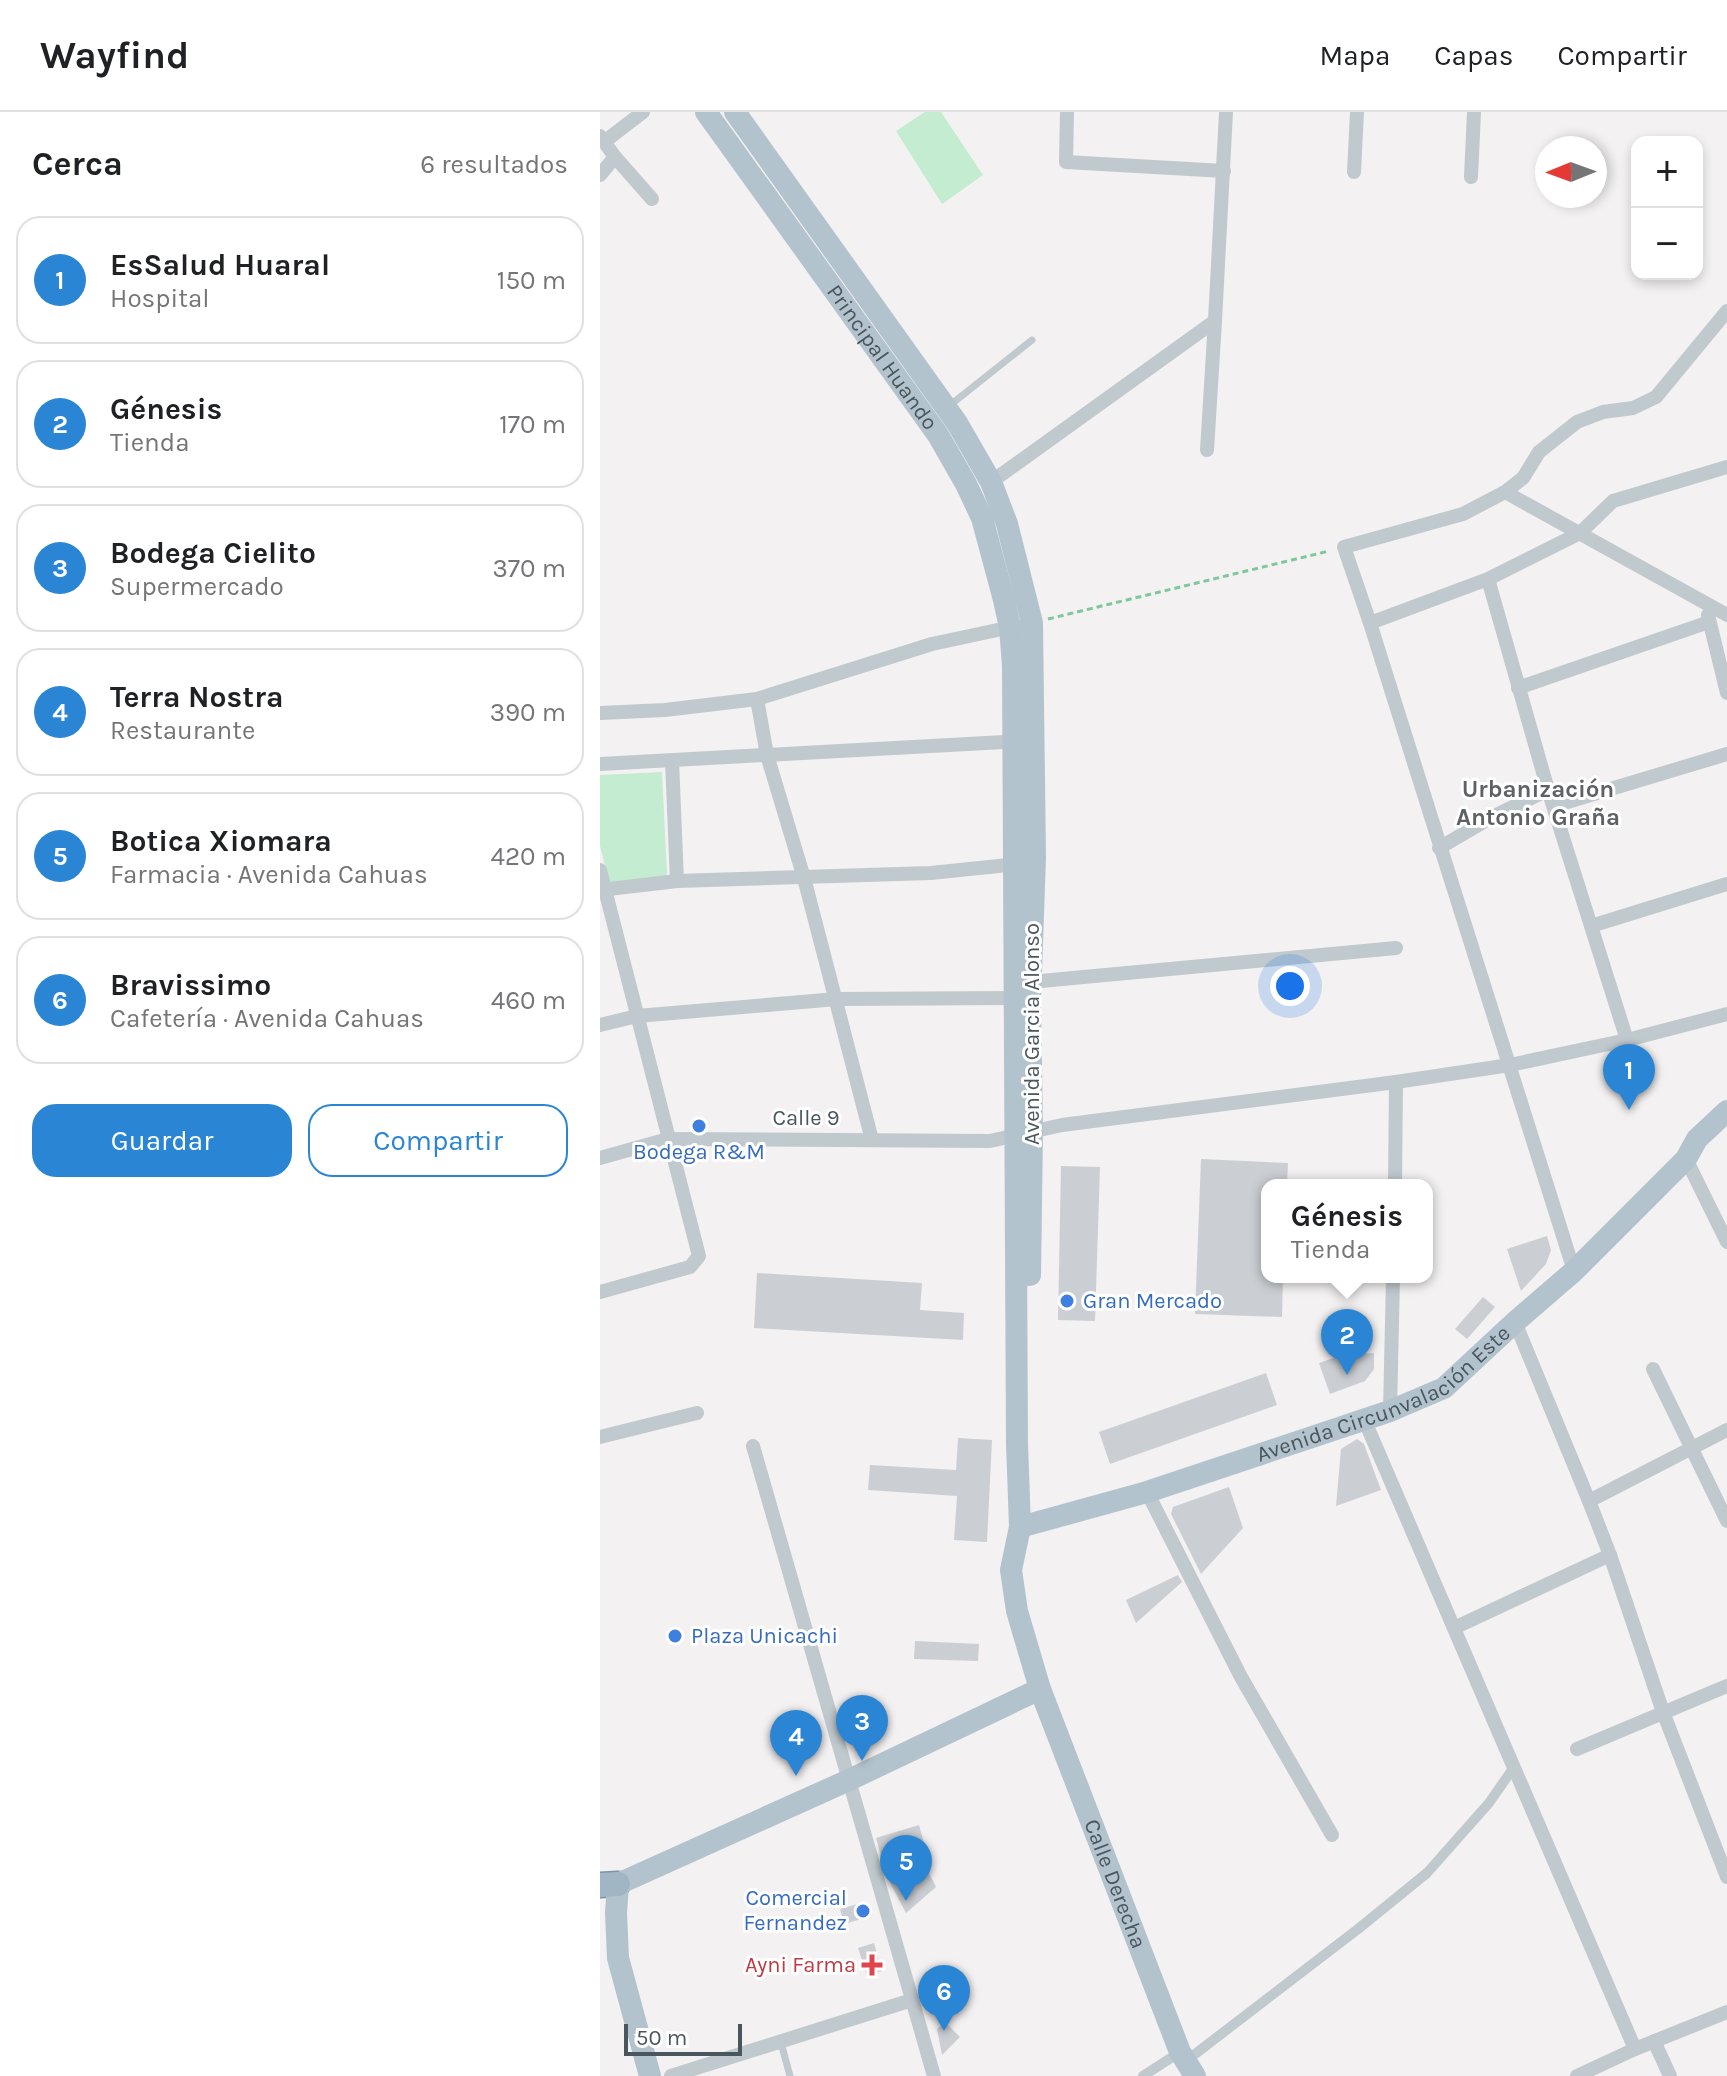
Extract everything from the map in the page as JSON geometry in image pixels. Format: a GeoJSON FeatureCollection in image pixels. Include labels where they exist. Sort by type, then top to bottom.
{"type":"FeatureCollection","features":[{"type":"Feature","properties":{"kind":"main road","name":"Principal Huando"},"geometry":{"type":"LineString","coordinates":[[706,112],[938,435],[982,518],[1021,625]]}},
{"type":"Feature","properties":{"kind":"main road","name":"Principal Huando"},"geometry":{"type":"LineString","coordinates":[[735,112],[947,408],[991,482],[1007,524],[1021,625]]}},
{"type":"Feature","properties":{"kind":"main road","name":"Avenida Garcia Alonso"},"geometry":{"type":"LineString","coordinates":[[1021,625],[1023,741],[1035,857],[1023,1134]]}},
{"type":"Feature","properties":{"kind":"main road","name":"Avenida Garcia Alonso"},"geometry":{"type":"LineString","coordinates":[[1023,741],[1013,866],[1013,998],[1023,1134],[1030,1386],[1017,1443],[1020,1527],[1011,1570],[1017,1611],[1040,1689]]}},
{"type":"Feature","properties":{"kind":"main road","name":"Avenida Circunvalación Este"},"geometry":{"type":"LineString","coordinates":[[1020,1527],[1147,1492],[1390,1411],[1444,1388],[1574,1271],[1686,1159],[1697,1139],[1727,1111]]}},
{"type":"Feature","properties":{"kind":"main road","name":"Avenida Circunvalación Este"},"geometry":{"type":"LineString","coordinates":[[1686,1159],[1706,1151],[1727,1132]]}},
{"type":"Feature","properties":{"kind":"main road"},"geometry":{"type":"LineString","coordinates":[[650,2076],[618,1958],[616,1913],[609,1884],[849,1780],[1040,1689]]}},
{"type":"Feature","properties":{"kind":"main road","name":"Calle Derecha"},"geometry":{"type":"LineString","coordinates":[[1040,1689],[1187,2063]]}},
{"type":"Feature","properties":{"kind":"street"},"geometry":{"type":"LineString","coordinates":[[643,112],[602,139],[652,199]]}},
{"type":"Feature","properties":{"kind":"street"},"geometry":{"type":"LineString","coordinates":[[1067,112],[1066,162],[1224,171]]}},
{"type":"Feature","properties":{"kind":"street"},"geometry":{"type":"LineString","coordinates":[[1207,450],[1226,112]]}},
{"type":"Feature","properties":{"kind":"street"},"geometry":{"type":"LineString","coordinates":[[1354,172],[1357,112]]}},
{"type":"Feature","properties":{"kind":"street"},"geometry":{"type":"LineString","coordinates":[[1471,177],[1474,112]]}},
{"type":"Feature","properties":{"kind":"street"},"geometry":{"type":"LineString","coordinates":[[600,175],[615,157]]}},
{"type":"Feature","properties":{"kind":"street"},"geometry":{"type":"LineString","coordinates":[[1574,1271],[1344,547],[1463,514],[1505,492],[1523,478],[1539,452],[1577,422],[1603,412],[1633,408],[1656,397],[1727,311]]}},
{"type":"Feature","properties":{"kind":"street"},"geometry":{"type":"LineString","coordinates":[[991,482],[1215,321]]}},
{"type":"Feature","properties":{"kind":"street"},"geometry":{"type":"LineString","coordinates":[[1370,623],[1488,579],[1580,533],[1613,501],[1727,467]]}},
{"type":"Feature","properties":{"kind":"street"},"geometry":{"type":"LineString","coordinates":[[1505,492],[1727,615]]}},
{"type":"Feature","properties":{"kind":"street"},"geometry":{"type":"LineString","coordinates":[[1488,579],[1548,790],[1627,1040]]}},
{"type":"Feature","properties":{"kind":"street"},"geometry":{"type":"LineString","coordinates":[[1708,604],[1709,622],[1727,693]]}},
{"type":"Feature","properties":{"kind":"street"},"geometry":{"type":"LineString","coordinates":[[1518,688],[1709,622]]}},
{"type":"Feature","properties":{"kind":"street"},"geometry":{"type":"LineString","coordinates":[[600,713],[665,710],[757,699],[932,644],[1021,625]]}},
{"type":"Feature","properties":{"kind":"street"},"geometry":{"type":"LineString","coordinates":[[757,699],[767,755],[804,878],[872,1140]]}},
{"type":"Feature","properties":{"kind":"street"},"geometry":{"type":"LineString","coordinates":[[600,764],[1023,741]]}},
{"type":"Feature","properties":{"kind":"street"},"geometry":{"type":"LineString","coordinates":[[1554,806],[1727,754]]}},
{"type":"Feature","properties":{"kind":"street"},"geometry":{"type":"LineString","coordinates":[[672,761],[677,881]]}},
{"type":"Feature","properties":{"kind":"street"},"geometry":{"type":"LineString","coordinates":[[1439,848],[1492,817],[1548,790]]}},
{"type":"Feature","properties":{"kind":"street"},"geometry":{"type":"LineString","coordinates":[[602,889],[677,881],[931,873],[1013,866],[1035,857]]}},
{"type":"Feature","properties":{"kind":"street"},"geometry":{"type":"LineString","coordinates":[[600,870],[602,889],[699,1256],[690,1267],[600,1292]]}},
{"type":"Feature","properties":{"kind":"street"},"geometry":{"type":"LineString","coordinates":[[1591,926],[1727,884]]}},
{"type":"Feature","properties":{"kind":"street"},"geometry":{"type":"LineString","coordinates":[[1030,982],[1396,948]]}},
{"type":"Feature","properties":{"kind":"street"},"geometry":{"type":"LineString","coordinates":[[600,1025],[637,1016],[837,999],[1013,998]]}},
{"type":"Feature","properties":{"kind":"street","name":"Calle 9"},"geometry":{"type":"LineString","coordinates":[[600,1158],[668,1139],[990,1141],[1062,1125],[1510,1065],[1627,1040],[1727,1014]]}},
{"type":"Feature","properties":{"kind":"street"},"geometry":{"type":"LineString","coordinates":[[1395,1179],[1396,1082]]}},
{"type":"Feature","properties":{"kind":"street"},"geometry":{"type":"LineString","coordinates":[[1686,1159],[1727,1242]]}},
{"type":"Feature","properties":{"kind":"street"},"geometry":{"type":"LineString","coordinates":[[1390,1411],[1393,1283]]}},
{"type":"Feature","properties":{"kind":"street"},"geometry":{"type":"LineString","coordinates":[[1515,1322],[1610,1555],[1663,1712],[1727,1877]]}},
{"type":"Feature","properties":{"kind":"street"},"geometry":{"type":"LineString","coordinates":[[1653,1369],[1727,1521]]}},
{"type":"Feature","properties":{"kind":"street"},"geometry":{"type":"LineString","coordinates":[[600,1437],[697,1413]]}},
{"type":"Feature","properties":{"kind":"street"},"geometry":{"type":"LineString","coordinates":[[1364,1419],[1635,2049]]}},
{"type":"Feature","properties":{"kind":"street"},"geometry":{"type":"LineString","coordinates":[[1589,1501],[1727,1430]]}},
{"type":"Feature","properties":{"kind":"street"},"geometry":{"type":"LineString","coordinates":[[753,1446],[934,2076]]}},
{"type":"Feature","properties":{"kind":"street"},"geometry":{"type":"LineString","coordinates":[[1147,1492],[1241,1677],[1332,1835]]}},
{"type":"Feature","properties":{"kind":"street"},"geometry":{"type":"LineString","coordinates":[[1454,1628],[1610,1555]]}},
{"type":"Feature","properties":{"kind":"street"},"geometry":{"type":"LineString","coordinates":[[1577,1749],[1727,1686]]}},
{"type":"Feature","properties":{"kind":"street"},"geometry":{"type":"LineString","coordinates":[[1143,2076],[1187,2063],[1427,1873],[1489,1803],[1514,1767]]}},
{"type":"Feature","properties":{"kind":"street"},"geometry":{"type":"LineString","coordinates":[[671,2076],[912,2000]]}},
{"type":"Feature","properties":{"kind":"street"},"geometry":{"type":"LineString","coordinates":[[1577,2076],[1727,2012]]}},
{"type":"Feature","properties":{"kind":"street"},"geometry":{"type":"LineString","coordinates":[[1654,2041],[1670,2076]]}},
{"type":"Feature","properties":{"kind":"lane"},"geometry":{"type":"LineString","coordinates":[[947,408],[1032,340]]}},
{"type":"Feature","properties":{"kind":"lane"},"geometry":{"type":"LineString","coordinates":[[781,2043],[790,2076]]}},
{"type":"Feature","properties":{"kind":"path"},"geometry":{"type":"LineString","coordinates":[[1021,625],[1344,547]]}},
{"type":"Feature","properties":{"kind":"green space"},"geometry":{"type":"Polygon","coordinates":[[[925,112],[941,112],[983,175],[942,204],[896,131],[925,112]]]}},
{"type":"Feature","properties":{"kind":"green space"},"geometry":{"type":"Polygon","coordinates":[[[662,772],[667,875],[660,884],[610,884],[600,846],[600,775],[662,772]]]}},
{"type":"Feature","properties":{"kind":"building"},"geometry":{"type":"Polygon","coordinates":[[[1201,1159],[1288,1163],[1287,1179],[1261,1179],[1261,1283],[1283,1283],[1282,1317],[1195,1314],[1201,1159]]]}},
{"type":"Feature","properties":{"kind":"building"},"geometry":{"type":"Polygon","coordinates":[[[1061,1166],[1100,1167],[1095,1321],[1058,1320],[1061,1166]]]}},
{"type":"Feature","properties":{"kind":"building"},"geometry":{"type":"Polygon","coordinates":[[[1547,1236],[1551,1250],[1546,1264],[1521,1291],[1507,1249],[1547,1236]]]}},
{"type":"Feature","properties":{"kind":"building"},"geometry":{"type":"Polygon","coordinates":[[[757,1273],[922,1283],[920,1310],[964,1313],[963,1340],[754,1328],[757,1273]]]}},
{"type":"Feature","properties":{"kind":"building"},"geometry":{"type":"Polygon","coordinates":[[[1483,1297],[1495,1307],[1467,1339],[1455,1329],[1483,1297]]]}},
{"type":"Feature","properties":{"kind":"building"},"geometry":{"type":"Polygon","coordinates":[[[1374,1353],[1374,1369],[1365,1381],[1330,1394],[1319,1363],[1342,1355],[1374,1353]]]}},
{"type":"Feature","properties":{"kind":"building"},"geometry":{"type":"Polygon","coordinates":[[[1266,1373],[1277,1405],[1110,1464],[1099,1432],[1266,1373]]]}},
{"type":"Feature","properties":{"kind":"building"},"geometry":{"type":"Polygon","coordinates":[[[958,1438],[992,1440],[987,1542],[954,1540],[957,1496],[868,1490],[870,1465],[956,1470],[958,1438]]]}},
{"type":"Feature","properties":{"kind":"building"},"geometry":{"type":"Polygon","coordinates":[[[1357,1439],[1364,1444],[1381,1490],[1336,1506],[1341,1449],[1357,1439]]]}},
{"type":"Feature","properties":{"kind":"building"},"geometry":{"type":"Polygon","coordinates":[[[1229,1487],[1243,1528],[1201,1574],[1171,1514],[1173,1507],[1229,1487]]]}},
{"type":"Feature","properties":{"kind":"building"},"geometry":{"type":"Polygon","coordinates":[[[1178,1575],[1182,1582],[1136,1623],[1126,1600],[1178,1575]]]}},
{"type":"Feature","properties":{"kind":"building"},"geometry":{"type":"Polygon","coordinates":[[[915,1641],[979,1644],[978,1661],[914,1659],[915,1641]]]}},
{"type":"Feature","properties":{"kind":"building"},"geometry":{"type":"Polygon","coordinates":[[[919,1825],[926,1850],[919,1854],[936,1887],[906,1913],[887,1877],[876,1838],[919,1825]]]}},
{"type":"Feature","properties":{"kind":"building"},"geometry":{"type":"Polygon","coordinates":[[[864,1902],[869,1917],[844,1924],[840,1909],[864,1902]]]}},
{"type":"Feature","properties":{"kind":"building","name":"Ayni Farma"},"geometry":{"type":"Polygon","coordinates":[[[874,1943],[882,1971],[867,1976],[858,1948],[874,1943]]]}},
{"type":"Feature","properties":{"kind":"building"},"geometry":{"type":"Polygon","coordinates":[[[945,2022],[960,2037],[942,2055],[937,2029],[945,2022]]]}},
{"type":"Feature","properties":{"kind":"place","name":"EsSalud Huaral"},"geometry":{"type":"Point","coordinates":[1629,1110]}},
{"type":"Feature","properties":{"kind":"place","name":"Bodega R&M"},"geometry":{"type":"Point","coordinates":[699,1126]}},
{"type":"Feature","properties":{"kind":"place","name":"Gran Mercado"},"geometry":{"type":"Point","coordinates":[1067,1301]}},
{"type":"Feature","properties":{"kind":"place","name":"Génesis"},"geometry":{"type":"Point","coordinates":[1347,1375]}},
{"type":"Feature","properties":{"kind":"place","name":"Plaza Unicachi"},"geometry":{"type":"Point","coordinates":[675,1636]}},
{"type":"Feature","properties":{"kind":"place","name":"Bodega Cielito"},"geometry":{"type":"Point","coordinates":[862,1761]}},
{"type":"Feature","properties":{"kind":"place","name":"Terra Nostra"},"geometry":{"type":"Point","coordinates":[796,1776]}},
{"type":"Feature","properties":{"kind":"place","name":"Botica Xiomara"},"geometry":{"type":"Point","coordinates":[906,1901]}},
{"type":"Feature","properties":{"kind":"place","name":"Comercial Fernandez"},"geometry":{"type":"Point","coordinates":[863,1911]}},
{"type":"Feature","properties":{"kind":"place","name":"Ayni Farma"},"geometry":{"type":"Point","coordinates":[872,1965]}},
{"type":"Feature","properties":{"kind":"place","name":"Bravissimo"},"geometry":{"type":"Point","coordinates":[944,2031]}},
{"type":"Feature","properties":{"kind":"district","name":"Urbanización Antonio Graña"},"geometry":{"type":"Point","coordinates":[1538,803]}}]}
